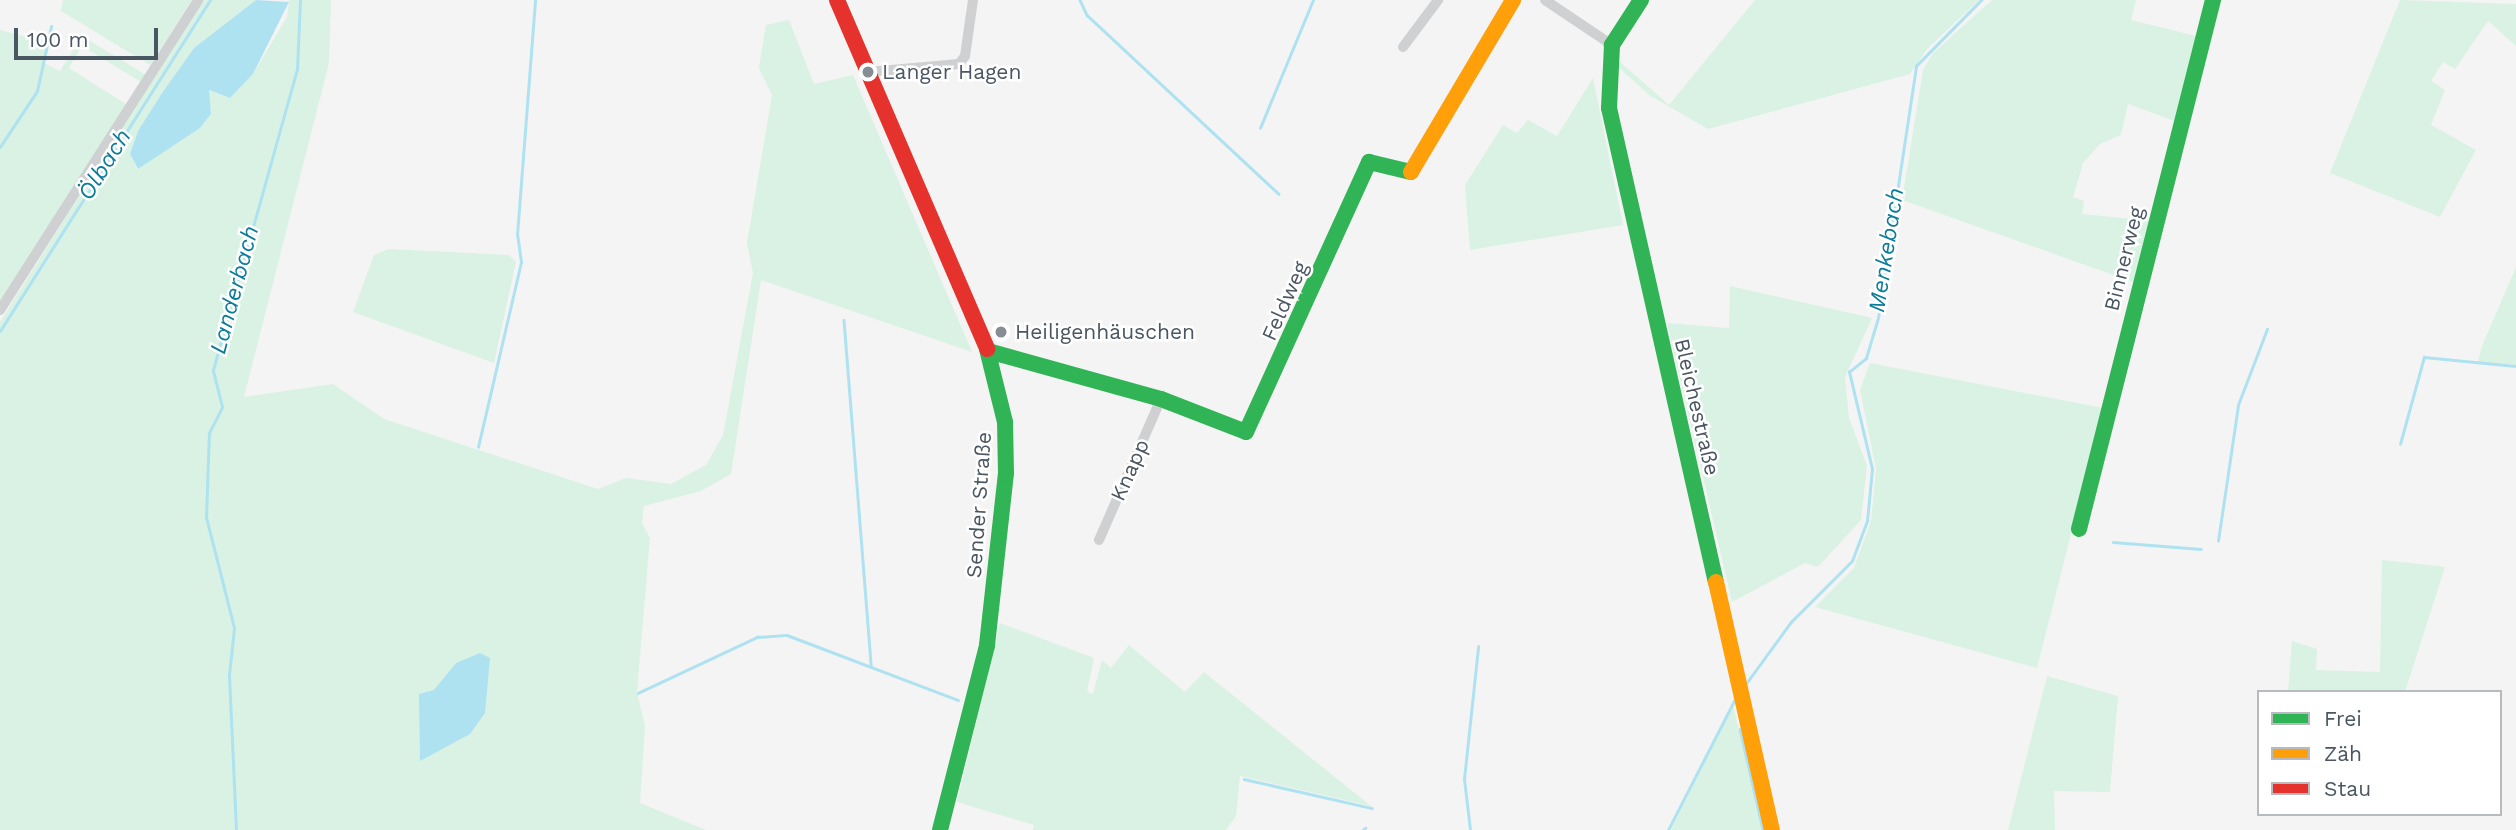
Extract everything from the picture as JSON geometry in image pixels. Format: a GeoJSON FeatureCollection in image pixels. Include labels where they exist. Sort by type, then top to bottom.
{"type":"FeatureCollection","features":[{"type":"Feature","properties":{"kind":"street"},"geometry":{"type":"LineString","coordinates":[[0,310],[198,0]]}},
{"type":"Feature","properties":{"kind":"street","name":"Sender Straße"},"geometry":{"type":"LineString","coordinates":[[836,0],[988,351],[1005,422],[996,585],[974,705],[940,830]]}},
{"type":"Feature","properties":{"kind":"street"},"geometry":{"type":"LineString","coordinates":[[868,72],[959,64],[965,56],[972,0]]}},
{"type":"Feature","properties":{"kind":"street"},"geometry":{"type":"LineString","coordinates":[[1403,47],[1438,0]]}},
{"type":"Feature","properties":{"kind":"street","name":"Feldweg"},"geometry":{"type":"LineString","coordinates":[[988,351],[1161,399],[1238,432],[1252,426],[1369,162],[1409,176],[1513,0]]}},
{"type":"Feature","properties":{"kind":"street"},"geometry":{"type":"LineString","coordinates":[[1545,0],[1612,45],[1641,0]]}},
{"type":"Feature","properties":{"kind":"street","name":"Binnerweg"},"geometry":{"type":"LineString","coordinates":[[2079,529],[2213,0]]}},
{"type":"Feature","properties":{"kind":"street","name":"Bleichestraße"},"geometry":{"type":"LineString","coordinates":[[1612,45],[1609,108],[1772,830]]}},
{"type":"Feature","properties":{"kind":"street","name":"Knapp"},"geometry":{"type":"LineString","coordinates":[[1099,540],[1161,399]]}},
{"type":"Feature","properties":{"kind":"green space"},"geometry":{"type":"Polygon","coordinates":[[[63,0],[192,0],[150,65],[61,11],[63,0]]]}},
{"type":"Feature","properties":{"kind":"green space"},"geometry":{"type":"Polygon","coordinates":[[[202,0],[256,0],[194,48],[162,93],[138,131],[130,154],[137,169],[200,128],[211,114],[208,90],[230,98],[253,74],[287,17],[289,0],[331,0],[329,63],[244,397],[333,384],[384,419],[598,489],[626,478],[671,484],[706,465],[723,435],[753,273],[747,243],[772,95],[759,68],[766,25],[789,20],[814,84],[853,75],[972,352],[761,280],[731,474],[701,491],[644,506],[642,523],[650,538],[637,692],[645,726],[640,803],[706,830],[0,830],[0,322],[202,0]]]}},
{"type":"Feature","properties":{"kind":"green space"},"geometry":{"type":"Polygon","coordinates":[[[1755,0],[1979,0],[1927,49],[1910,74],[1708,129],[1649,95],[1616,65],[1618,60],[1669,105],[1755,0]]]}},
{"type":"Feature","properties":{"kind":"green space"},"geometry":{"type":"Polygon","coordinates":[[[1992,0],[2136,0],[2131,20],[2200,37],[2177,122],[2128,104],[2121,135],[2100,144],[2083,163],[2073,197],[2084,201],[2082,214],[2151,221],[2136,283],[1902,200],[1923,70],[1933,53],[1992,0]]]}},
{"type":"Feature","properties":{"kind":"green space"},"geometry":{"type":"Polygon","coordinates":[[[2400,0],[2516,4],[2516,46],[2488,21],[2455,69],[2443,62],[2431,81],[2445,90],[2431,125],[2476,150],[2440,217],[2330,173],[2400,0]]]}},
{"type":"Feature","properties":{"kind":"green space"},"geometry":{"type":"Polygon","coordinates":[[[0,30],[48,43],[44,63],[60,71],[82,36],[146,75],[141,82],[82,46],[69,68],[126,104],[0,303],[0,30]]]}},
{"type":"Feature","properties":{"kind":"green space"},"geometry":{"type":"Polygon","coordinates":[[[1593,78],[1623,225],[1470,250],[1465,185],[1503,125],[1517,133],[1528,120],[1557,136],[1593,78]]]}},
{"type":"Feature","properties":{"kind":"green space"},"geometry":{"type":"Polygon","coordinates":[[[389,249],[509,255],[516,262],[494,363],[353,312],[374,255],[389,249]]]}},
{"type":"Feature","properties":{"kind":"green space"},"geometry":{"type":"Polygon","coordinates":[[[2516,267],[2516,365],[2478,362],[2482,346],[2516,267]]]}},
{"type":"Feature","properties":{"kind":"green space"},"geometry":{"type":"Polygon","coordinates":[[[1730,286],[1872,318],[1845,377],[1849,418],[1867,466],[1861,520],[1818,567],[1805,563],[1732,602],[1667,323],[1729,328],[1730,286]]]}},
{"type":"Feature","properties":{"kind":"green space"},"geometry":{"type":"Polygon","coordinates":[[[1870,363],[2103,408],[2037,668],[1815,607],[1854,568],[1871,521],[1876,469],[1860,390],[1870,363]]]}},
{"type":"Feature","properties":{"kind":"green space"},"geometry":{"type":"Polygon","coordinates":[[[2382,560],[2445,567],[2406,690],[2288,690],[2292,641],[2317,649],[2316,670],[2380,672],[2382,560]]]}},
{"type":"Feature","properties":{"kind":"green space"},"geometry":{"type":"Polygon","coordinates":[[[1000,623],[1094,658],[1087,692],[1093,694],[1102,660],[1111,668],[1129,645],[1185,692],[1204,672],[1371,806],[1240,776],[1236,816],[1226,830],[1033,830],[1034,825],[957,802],[1000,623]]]}},
{"type":"Feature","properties":{"kind":"green space"},"geometry":{"type":"Polygon","coordinates":[[[2047,676],[2118,696],[2110,792],[2054,791],[2055,830],[2008,830],[2047,676]]]}},
{"type":"Feature","properties":{"kind":"green space"},"geometry":{"type":"Polygon","coordinates":[[[1733,705],[1761,830],[1671,830],[1677,818],[1733,705]]]}},
{"type":"Feature","properties":{"kind":"water"},"geometry":{"type":"Polygon","coordinates":[[[256,0],[289,2],[253,74],[230,98],[209,90],[211,114],[200,128],[138,169],[130,154],[138,131],[162,93],[194,48],[256,0]]]}},
{"type":"Feature","properties":{"kind":"water"},"geometry":{"type":"Polygon","coordinates":[[[480,653],[490,658],[485,713],[470,734],[420,761],[419,694],[434,690],[456,663],[480,653]]]}},
{"type":"Feature","properties":{"kind":"waterway","name":"Ölbach"},"geometry":{"type":"LineString","coordinates":[[0,331],[210,0]]}},
{"type":"Feature","properties":{"kind":"waterway","name":"Landerbach"},"geometry":{"type":"LineString","coordinates":[[236,830],[229,675],[234,628],[206,517],[209,433],[222,407],[213,370],[297,69],[300,0]]}},
{"type":"Feature","properties":{"kind":"waterway"},"geometry":{"type":"LineString","coordinates":[[478,447],[521,262],[517,235],[535,0]]}},
{"type":"Feature","properties":{"kind":"waterway"},"geometry":{"type":"LineString","coordinates":[[1080,0],[1087,15],[1279,194]]}},
{"type":"Feature","properties":{"kind":"waterway"},"geometry":{"type":"LineString","coordinates":[[1260,128],[1313,0]]}},
{"type":"Feature","properties":{"kind":"waterway","name":"Menkebach"},"geometry":{"type":"LineString","coordinates":[[1745,685],[1791,622],[1852,561],[1867,521],[1872,469],[1849,372],[1866,358],[1878,318],[1916,66],[1981,0]]}},
{"type":"Feature","properties":{"kind":"waterway"},"geometry":{"type":"LineString","coordinates":[[0,147],[37,91],[51,27]]}},
{"type":"Feature","properties":{"kind":"waterway"},"geometry":{"type":"LineString","coordinates":[[844,320],[871,665]]}},
{"type":"Feature","properties":{"kind":"waterway"},"geometry":{"type":"LineString","coordinates":[[2218,541],[2238,405],[2267,329]]}},
{"type":"Feature","properties":{"kind":"waterway"},"geometry":{"type":"LineString","coordinates":[[2400,444],[2424,357],[2516,366]]}},
{"type":"Feature","properties":{"kind":"waterway"},"geometry":{"type":"LineString","coordinates":[[2113,542],[2201,549]]}},
{"type":"Feature","properties":{"kind":"waterway"},"geometry":{"type":"LineString","coordinates":[[638,693],[757,637],[787,635],[958,700]]}},
{"type":"Feature","properties":{"kind":"waterway"},"geometry":{"type":"LineString","coordinates":[[1470,830],[1464,779],[1478,647]]}},
{"type":"Feature","properties":{"kind":"waterway","name":"Menkebach"},"geometry":{"type":"LineString","coordinates":[[1668,830],[1735,699]]}},
{"type":"Feature","properties":{"kind":"waterway"},"geometry":{"type":"LineString","coordinates":[[1740,729],[1763,830]]}},
{"type":"Feature","properties":{"kind":"waterway"},"geometry":{"type":"LineString","coordinates":[[1244,779],[1372,808]]}},
{"type":"Feature","properties":{"kind":"traffic: fast"},"geometry":{"type":"LineString","coordinates":[[1641,0],[1612,45],[1609,108],[1716,582]]}},
{"type":"Feature","properties":{"kind":"traffic: fast"},"geometry":{"type":"LineString","coordinates":[[2079,529],[2213,0]]}},
{"type":"Feature","properties":{"kind":"traffic: fast"},"geometry":{"type":"LineString","coordinates":[[988,351],[1161,399],[1246,432],[1369,162],[1411,172]]}},
{"type":"Feature","properties":{"kind":"traffic: fast"},"geometry":{"type":"LineString","coordinates":[[940,830],[987,645],[1006,473],[1005,422],[987,349]]}},
{"type":"Feature","properties":{"kind":"traffic: slow"},"geometry":{"type":"LineString","coordinates":[[1411,172],[1513,0]]}},
{"type":"Feature","properties":{"kind":"traffic: slow"},"geometry":{"type":"LineString","coordinates":[[1716,582],[1772,830]]}},
{"type":"Feature","properties":{"kind":"traffic: jam"},"geometry":{"type":"LineString","coordinates":[[837,0],[987,349]]}},
{"type":"Feature","properties":{"kind":"place","name":"Langer Hagen"},"geometry":{"type":"Point","coordinates":[868,72]}},
{"type":"Feature","properties":{"kind":"place","name":"Heiligenhäuschen"},"geometry":{"type":"Point","coordinates":[1001,332]}}]}
